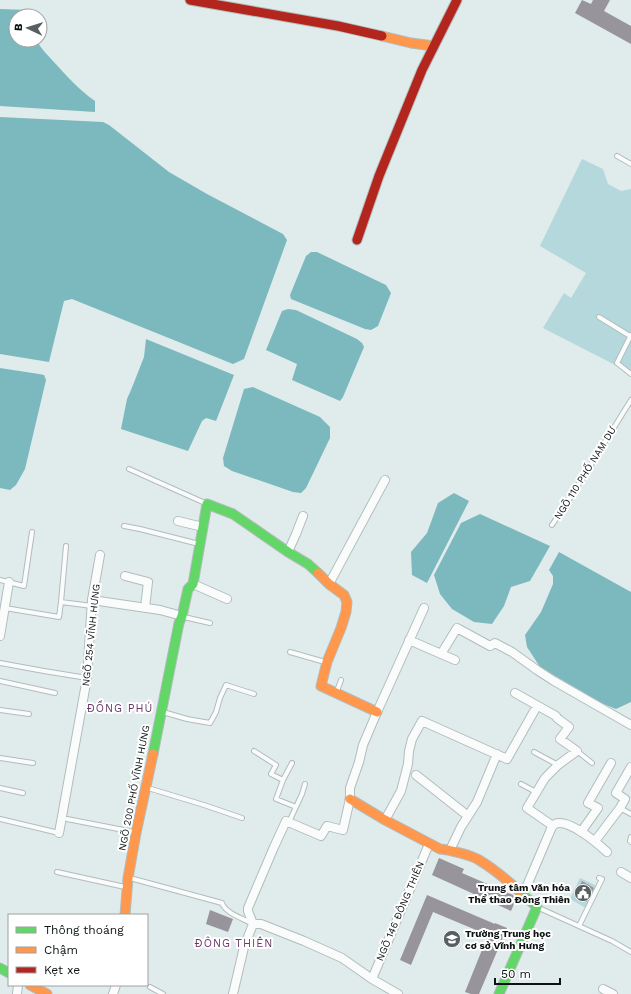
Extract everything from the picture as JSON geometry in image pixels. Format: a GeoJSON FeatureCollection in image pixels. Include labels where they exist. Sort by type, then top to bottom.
{"type":"FeatureCollection","features":[{"type":"Feature","properties":{"kind":"street"},"geometry":{"type":"LineString","coordinates":[[190,0],[338,26],[411,43],[434,46]]}},
{"type":"Feature","properties":{"kind":"street"},"geometry":{"type":"LineString","coordinates":[[357,240],[382,169],[422,70],[457,0]]}},
{"type":"Feature","properties":{"kind":"street"},"geometry":{"type":"LineString","coordinates":[[329,584],[385,480]]}},
{"type":"Feature","properties":{"kind":"street"},"geometry":{"type":"LineString","coordinates":[[208,504],[233,514],[308,564],[329,584],[344,595],[347,602],[341,628],[327,662],[321,686],[377,712]]}},
{"type":"Feature","properties":{"kind":"street","name":"NGÕ 200 PHỐ VĨNH HƯNG"},"geometry":{"type":"LineString","coordinates":[[125,914],[128,878],[136,833],[179,623],[188,589],[193,584],[208,504]]}},
{"type":"Feature","properties":{"kind":"street"},"geometry":{"type":"LineString","coordinates":[[288,552],[303,516]]}},
{"type":"Feature","properties":{"kind":"street"},"geometry":{"type":"LineString","coordinates":[[178,521],[203,527]]}},
{"type":"Feature","properties":{"kind":"street","name":"NGÕ 254 VĨNH HƯNG"},"geometry":{"type":"LineString","coordinates":[[59,833],[87,678],[92,603],[100,555]]}},
{"type":"Feature","properties":{"kind":"street"},"geometry":{"type":"LineString","coordinates":[[124,576],[148,582],[145,608]]}},
{"type":"Feature","properties":{"kind":"street"},"geometry":{"type":"LineString","coordinates":[[0,636],[9,582]]}},
{"type":"Feature","properties":{"kind":"street"},"geometry":{"type":"LineString","coordinates":[[193,584],[227,599]]}},
{"type":"Feature","properties":{"kind":"street"},"geometry":{"type":"LineString","coordinates":[[92,603],[160,610],[182,616]]}},
{"type":"Feature","properties":{"kind":"street"},"geometry":{"type":"LineString","coordinates":[[234,994],[244,947],[253,924],[248,908],[286,821],[321,836],[327,826],[343,830],[350,799],[350,788],[363,745],[424,608]]}},
{"type":"Feature","properties":{"kind":"street"},"geometry":{"type":"LineString","coordinates":[[441,654],[457,628],[490,646],[495,643],[512,652],[554,681],[631,725]]}},
{"type":"Feature","properties":{"kind":"street"},"geometry":{"type":"LineString","coordinates":[[409,640],[455,660]]}},
{"type":"Feature","properties":{"kind":"street"},"geometry":{"type":"LineString","coordinates":[[515,693],[556,716],[569,727],[560,739],[577,750],[558,765],[545,778],[527,808],[553,826]]}},
{"type":"Feature","properties":{"kind":"street"},"geometry":{"type":"LineString","coordinates":[[385,820],[400,791],[408,764],[412,739],[422,721],[507,759],[537,706]]}},
{"type":"Feature","properties":{"kind":"street"},"geometry":{"type":"LineString","coordinates":[[450,850],[461,827],[477,802],[497,754]]}},
{"type":"Feature","properties":{"kind":"street"},"geometry":{"type":"LineString","coordinates":[[581,832],[598,808],[588,803],[611,764]]}},
{"type":"Feature","properties":{"kind":"street"},"geometry":{"type":"LineString","coordinates":[[595,841],[625,799],[616,793],[631,767]]}},
{"type":"Feature","properties":{"kind":"street"},"geometry":{"type":"LineString","coordinates":[[416,775],[468,816]]}},
{"type":"Feature","properties":{"kind":"street"},"geometry":{"type":"LineString","coordinates":[[350,799],[440,850],[450,850],[478,859],[500,874],[536,907],[499,994]]}},
{"type":"Feature","properties":{"kind":"street"},"geometry":{"type":"LineString","coordinates":[[523,895],[553,826],[557,824],[566,824],[595,841],[607,852]]}},
{"type":"Feature","properties":{"kind":"street","name":"NGÕ 146 ĐÔNG THIÊN"},"geometry":{"type":"LineString","coordinates":[[372,979],[429,844]]}},
{"type":"Feature","properties":{"kind":"street"},"geometry":{"type":"LineString","coordinates":[[621,872],[631,878]]}},
{"type":"Feature","properties":{"kind":"street"},"geometry":{"type":"LineString","coordinates":[[253,924],[261,924],[336,955],[398,994]]}},
{"type":"Feature","properties":{"kind":"street"},"geometry":{"type":"LineString","coordinates":[[32,986],[47,994]]}},
{"type":"Feature","properties":{"kind":"street"},"geometry":{"type":"LineString","coordinates":[[603,989],[613,994]]}},
{"type":"Feature","properties":{"kind":"lane"},"geometry":{"type":"LineString","coordinates":[[617,156],[631,164]]}},
{"type":"Feature","properties":{"kind":"lane"},"geometry":{"type":"LineString","coordinates":[[599,317],[631,336],[617,363],[631,374]]}},
{"type":"Feature","properties":{"kind":"lane","name":"NGÕ 110 PHỐ NAM DƯ"},"geometry":{"type":"LineString","coordinates":[[552,525],[631,400]]}},
{"type":"Feature","properties":{"kind":"lane"},"geometry":{"type":"LineString","coordinates":[[129,469],[208,504]]}},
{"type":"Feature","properties":{"kind":"lane"},"geometry":{"type":"LineString","coordinates":[[124,526],[200,544]]}},
{"type":"Feature","properties":{"kind":"lane"},"geometry":{"type":"LineString","coordinates":[[0,580],[24,586],[32,532]]}},
{"type":"Feature","properties":{"kind":"lane"},"geometry":{"type":"LineString","coordinates":[[5,608],[59,617],[66,546]]}},
{"type":"Feature","properties":{"kind":"lane"},"geometry":{"type":"LineString","coordinates":[[61,602],[92,603]]}},
{"type":"Feature","properties":{"kind":"lane"},"geometry":{"type":"LineString","coordinates":[[182,616],[210,623]]}},
{"type":"Feature","properties":{"kind":"lane"},"geometry":{"type":"LineString","coordinates":[[290,652],[327,662]]}},
{"type":"Feature","properties":{"kind":"lane"},"geometry":{"type":"LineString","coordinates":[[0,662],[44,672],[87,678]]}},
{"type":"Feature","properties":{"kind":"lane"},"geometry":{"type":"LineString","coordinates":[[336,693],[341,680]]}},
{"type":"Feature","properties":{"kind":"lane"},"geometry":{"type":"LineString","coordinates":[[0,681],[55,692]]}},
{"type":"Feature","properties":{"kind":"lane"},"geometry":{"type":"LineString","coordinates":[[161,711],[187,719],[210,723],[216,712],[226,685],[254,694]]}},
{"type":"Feature","properties":{"kind":"lane"},"geometry":{"type":"LineString","coordinates":[[0,710],[29,714]]}},
{"type":"Feature","properties":{"kind":"lane"},"geometry":{"type":"LineString","coordinates":[[254,750],[276,765],[272,774],[283,780]]}},
{"type":"Feature","properties":{"kind":"lane"},"geometry":{"type":"LineString","coordinates":[[577,750],[592,763]]}},
{"type":"Feature","properties":{"kind":"lane"},"geometry":{"type":"LineString","coordinates":[[534,752],[558,765]]}},
{"type":"Feature","properties":{"kind":"lane"},"geometry":{"type":"LineString","coordinates":[[0,758],[34,763]]}},
{"type":"Feature","properties":{"kind":"lane"},"geometry":{"type":"LineString","coordinates":[[292,763],[283,780],[276,799],[296,808]]}},
{"type":"Feature","properties":{"kind":"lane"},"geometry":{"type":"LineString","coordinates":[[288,822],[296,808],[305,784]]}},
{"type":"Feature","properties":{"kind":"lane"},"geometry":{"type":"LineString","coordinates":[[521,784],[536,792]]}},
{"type":"Feature","properties":{"kind":"lane"},"geometry":{"type":"LineString","coordinates":[[146,787],[242,818]]}},
{"type":"Feature","properties":{"kind":"lane"},"geometry":{"type":"LineString","coordinates":[[0,788],[23,793]]}},
{"type":"Feature","properties":{"kind":"lane"},"geometry":{"type":"LineString","coordinates":[[620,808],[631,814]]}},
{"type":"Feature","properties":{"kind":"lane"},"geometry":{"type":"LineString","coordinates":[[0,819],[59,833]]}},
{"type":"Feature","properties":{"kind":"lane"},"geometry":{"type":"LineString","coordinates":[[67,819],[136,833]]}},
{"type":"Feature","properties":{"kind":"lane"},"geometry":{"type":"LineString","coordinates":[[631,837],[631,842]]}},
{"type":"Feature","properties":{"kind":"lane"},"geometry":{"type":"LineString","coordinates":[[57,872],[128,887]]}},
{"type":"Feature","properties":{"kind":"lane"},"geometry":{"type":"LineString","coordinates":[[128,878],[222,903],[224,908],[228,911],[253,924]]}},
{"type":"Feature","properties":{"kind":"lane"},"geometry":{"type":"LineString","coordinates":[[579,926],[602,879],[600,878]]}},
{"type":"Feature","properties":{"kind":"lane"},"geometry":{"type":"LineString","coordinates":[[536,907],[612,941],[631,952]]}},
{"type":"Feature","properties":{"kind":"lane"},"geometry":{"type":"LineString","coordinates":[[150,988],[163,994]]}},
{"type":"Feature","properties":{"kind":"shaded area"},"geometry":{"type":"Polygon","coordinates":[[[0,9],[8,9],[8,48],[42,48],[68,77],[95,101],[95,112],[0,106],[0,9]]]}},
{"type":"Feature","properties":{"kind":"shaded area"},"geometry":{"type":"Polygon","coordinates":[[[0,117],[103,122],[109,125],[169,172],[283,234],[287,240],[244,359],[233,364],[72,299],[64,301],[49,362],[0,354],[0,117]]]}},
{"type":"Feature","properties":{"kind":"shaded area"},"geometry":{"type":"Polygon","coordinates":[[[582,159],[603,169],[608,184],[621,191],[631,189],[631,377],[621,368],[543,328],[564,293],[571,298],[586,273],[540,246],[582,159]]]}},
{"type":"Feature","properties":{"kind":"shaded area"},"geometry":{"type":"Polygon","coordinates":[[[311,252],[317,252],[386,285],[391,293],[378,326],[371,330],[365,329],[291,299],[290,295],[306,256],[311,252]]]}},
{"type":"Feature","properties":{"kind":"shaded area"},"geometry":{"type":"Polygon","coordinates":[[[288,309],[296,310],[357,339],[362,343],[364,347],[340,401],[292,380],[297,364],[266,350],[282,311],[288,309]]]}},
{"type":"Feature","properties":{"kind":"shaded area"},"geometry":{"type":"Polygon","coordinates":[[[146,339],[234,375],[216,421],[206,418],[202,421],[188,451],[121,429],[127,399],[144,357],[146,339]]]}},
{"type":"Feature","properties":{"kind":"shaded area"},"geometry":{"type":"Polygon","coordinates":[[[0,368],[44,375],[46,380],[25,469],[16,485],[10,490],[0,488],[0,368]]]}},
{"type":"Feature","properties":{"kind":"shaded area"},"geometry":{"type":"Polygon","coordinates":[[[253,387],[320,417],[330,427],[330,438],[306,488],[301,493],[293,492],[232,471],[224,466],[223,458],[244,389],[253,387]]]}},
{"type":"Feature","properties":{"kind":"shaded area"},"geometry":{"type":"Polygon","coordinates":[[[454,493],[469,501],[427,583],[412,575],[411,552],[427,533],[438,503],[454,493]]]}},
{"type":"Feature","properties":{"kind":"shaded area"},"geometry":{"type":"Polygon","coordinates":[[[480,514],[550,546],[530,581],[511,587],[504,606],[492,624],[474,622],[452,609],[440,594],[434,575],[461,523],[480,514]]]}},
{"type":"Feature","properties":{"kind":"shaded area"},"geometry":{"type":"Polygon","coordinates":[[[559,552],[631,592],[631,702],[616,709],[601,703],[540,667],[527,647],[525,635],[541,612],[553,584],[553,576],[549,570],[559,552]]]}},
{"type":"Feature","properties":{"kind":"shaded area","name":"Trung tâm Văn hóa Thể thao Đông Thiên"},"geometry":{"type":"Polygon","coordinates":[[[580,878],[597,886],[586,908],[570,899],[580,878]]]}},
{"type":"Feature","properties":{"kind":"building"},"geometry":{"type":"Polygon","coordinates":[[[582,0],[591,4],[593,0],[610,0],[604,11],[631,26],[631,44],[575,13],[582,0]]]}},
{"type":"Feature","properties":{"kind":"building"},"geometry":{"type":"Polygon","coordinates":[[[439,858],[464,869],[462,873],[513,895],[516,899],[511,911],[432,875],[439,858]]]}},
{"type":"Feature","properties":{"kind":"building"},"geometry":{"type":"Polygon","coordinates":[[[582,881],[594,888],[587,902],[575,896],[582,881]]]}},
{"type":"Feature","properties":{"kind":"building"},"geometry":{"type":"Polygon","coordinates":[[[427,895],[507,928],[479,994],[465,992],[488,935],[433,912],[411,965],[400,960],[427,895]]]}},
{"type":"Feature","properties":{"kind":"building"},"geometry":{"type":"Polygon","coordinates":[[[210,910],[233,919],[228,932],[206,924],[210,910]]]}},
{"type":"Feature","properties":{"kind":"traffic: fast"},"geometry":{"type":"LineString","coordinates":[[153,754],[179,623],[188,589],[193,584],[207,504],[233,514],[308,564],[318,573]]}},
{"type":"Feature","properties":{"kind":"traffic: fast"},"geometry":{"type":"LineString","coordinates":[[499,994],[537,907],[519,891]]}},
{"type":"Feature","properties":{"kind":"traffic: fast"},"geometry":{"type":"LineString","coordinates":[[0,968],[8,972]]}},
{"type":"Feature","properties":{"kind":"traffic: slow"},"geometry":{"type":"LineString","coordinates":[[382,36],[411,43],[434,46]]}},
{"type":"Feature","properties":{"kind":"traffic: slow"},"geometry":{"type":"LineString","coordinates":[[318,573],[329,584],[344,595],[347,602],[346,612],[327,662],[321,686],[377,712]]}},
{"type":"Feature","properties":{"kind":"traffic: slow"},"geometry":{"type":"LineString","coordinates":[[125,914],[128,878],[153,754]]}},
{"type":"Feature","properties":{"kind":"traffic: slow"},"geometry":{"type":"LineString","coordinates":[[350,799],[385,820],[440,849],[471,856],[479,860],[490,867],[519,891]]}},
{"type":"Feature","properties":{"kind":"traffic: slow"},"geometry":{"type":"LineString","coordinates":[[32,986],[47,994]]}},
{"type":"Feature","properties":{"kind":"traffic: jam"},"geometry":{"type":"LineString","coordinates":[[190,0],[338,26],[382,36]]}},
{"type":"Feature","properties":{"kind":"traffic: jam"},"geometry":{"type":"LineString","coordinates":[[357,240],[379,176],[422,70],[457,0]]}},
{"type":"Feature","properties":{"kind":"place","name":"Trung tâm Văn hóa Thể thao Đông Thiên"},"geometry":{"type":"Point","coordinates":[583,893]}},
{"type":"Feature","properties":{"kind":"place","name":"Trường Trung học cơ sở Vĩnh Hưng"},"geometry":{"type":"Point","coordinates":[452,939]}},
{"type":"Feature","properties":{"kind":"district","name":"ĐỒNG PHÚ"},"geometry":{"type":"Point","coordinates":[120,708]}},
{"type":"Feature","properties":{"kind":"district","name":"ĐÔNG THIÊN"},"geometry":{"type":"Point","coordinates":[234,943]}}]}
